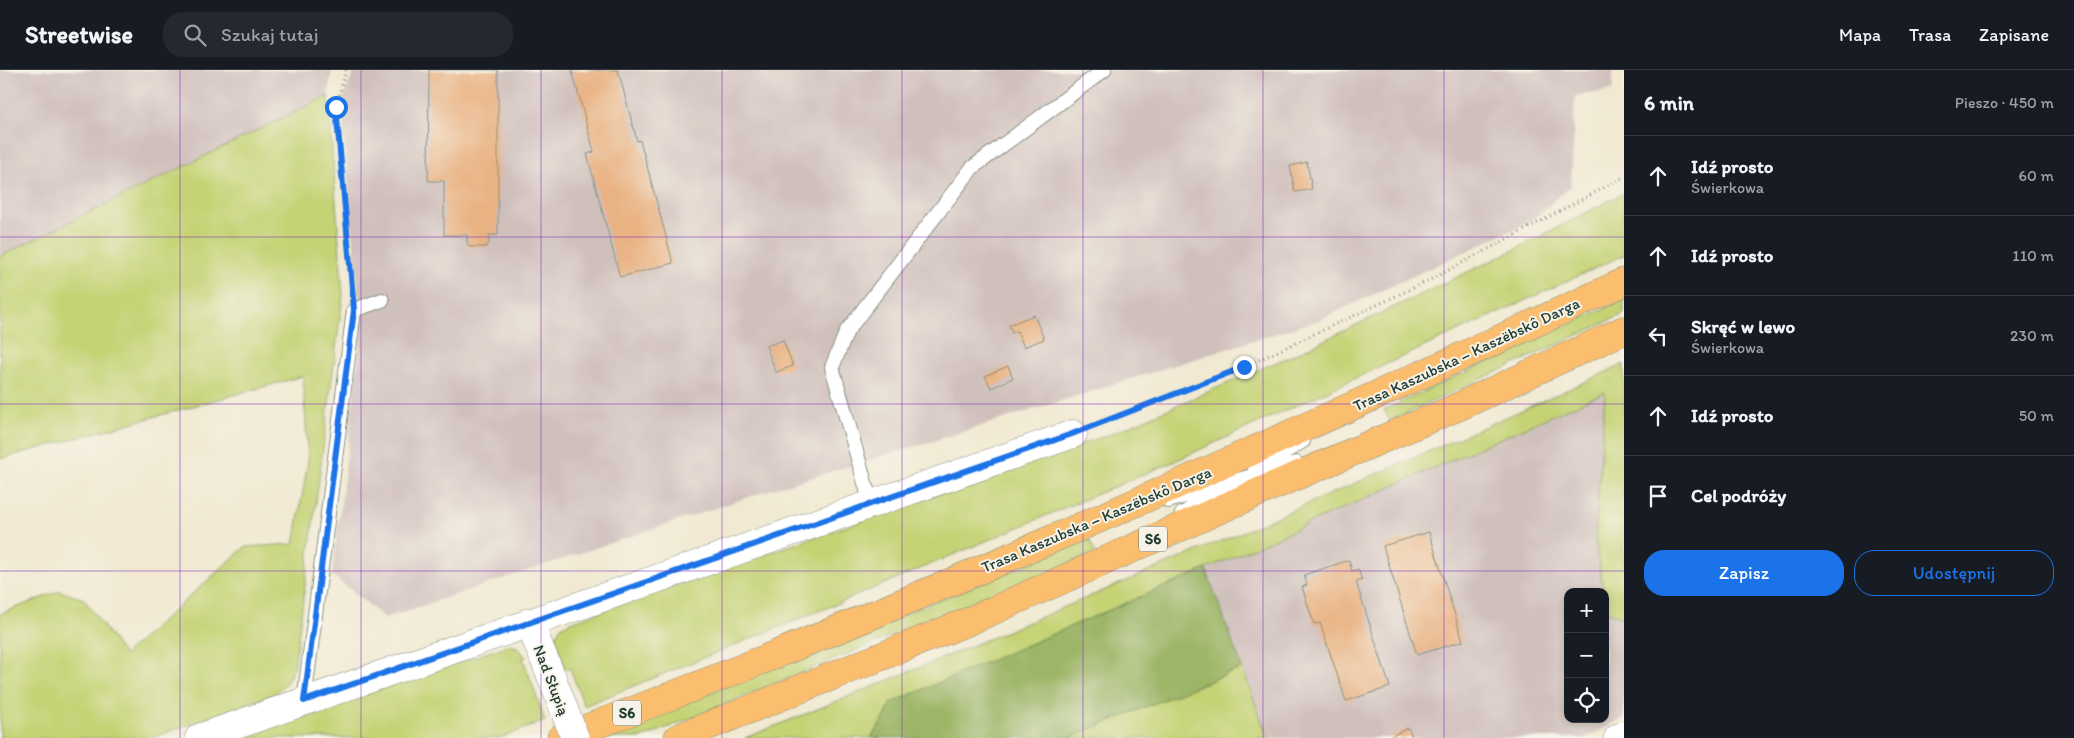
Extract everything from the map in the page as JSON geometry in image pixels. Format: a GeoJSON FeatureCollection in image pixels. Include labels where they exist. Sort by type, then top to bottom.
{"type":"FeatureCollection","features":[{"type":"Feature","properties":{"kind":"highway","name":"Trasa Kaszubska – Kaszëbskô Darga"},"geometry":{"type":"LineString","coordinates":[[561,738],[702,685],[883,611],[1377,396],[1624,282]]}},
{"type":"Feature","properties":{"kind":"highway","name":"S6"},"geometry":{"type":"LineString","coordinates":[[678,738],[967,622],[1266,489],[1396,434],[1624,330]]}},
{"type":"Feature","properties":{"kind":"street"},"geometry":{"type":"LineString","coordinates":[[199,738],[1072,434]]}},
{"type":"Feature","properties":{"kind":"street","name":"Nad Słupią"},"geometry":{"type":"LineString","coordinates":[[529,622],[575,738]]}},
{"type":"Feature","properties":{"kind":"street"},"geometry":{"type":"LineString","coordinates":[[1618,738],[1624,735]]}},
{"type":"Feature","properties":{"kind":"lane"},"geometry":{"type":"LineString","coordinates":[[871,504],[832,367],[847,331],[972,168],[1104,70]]}},
{"type":"Feature","properties":{"kind":"lane"},"geometry":{"type":"LineString","coordinates":[[304,701],[354,310],[382,300]]}},
{"type":"Feature","properties":{"kind":"lane"},"geometry":{"type":"LineString","coordinates":[[1098,564],[1377,396]]}},
{"type":"Feature","properties":{"kind":"lane"},"geometry":{"type":"LineString","coordinates":[[1081,526],[1396,434]]}},
{"type":"Feature","properties":{"kind":"path"},"geometry":{"type":"LineString","coordinates":[[346,70],[336,107],[354,310]]}},
{"type":"Feature","properties":{"kind":"path"},"geometry":{"type":"LineString","coordinates":[[1072,434],[1262,359],[1428,281],[1624,177]]}},
{"type":"Feature","properties":{"kind":"shaded area"},"geometry":{"type":"Polygon","coordinates":[[[0,70],[332,70],[328,96],[0,256],[0,70]]]}},
{"type":"Feature","properties":{"kind":"shaded area"},"geometry":{"type":"Polygon","coordinates":[[[355,70],[1613,70],[1613,90],[1575,96],[1571,186],[1531,221],[1319,320],[924,444],[782,486],[385,618],[332,575],[362,331],[341,103],[355,70]]]}},
{"type":"Feature","properties":{"kind":"shaded area"},"geometry":{"type":"Polygon","coordinates":[[[1605,391],[1595,539],[1602,588],[1564,588],[1564,723],[1609,723],[1609,611],[1624,617],[1624,718],[1585,738],[1268,738],[1206,569],[1605,391]]]}},
{"type":"Feature","properties":{"kind":"green space"},"geometry":{"type":"Polygon","coordinates":[[[328,96],[343,295],[294,669],[286,683],[275,694],[151,738],[0,738],[0,614],[59,591],[84,599],[124,655],[245,547],[294,544],[308,461],[303,376],[0,459],[0,256],[328,96]]]}},
{"type":"Feature","properties":{"kind":"green space"},"geometry":{"type":"Polygon","coordinates":[[[1624,193],[1624,255],[1173,462],[839,603],[584,706],[570,668],[565,669],[555,637],[561,627],[568,623],[1108,435],[1293,355],[1516,249],[1624,193]]]}},
{"type":"Feature","properties":{"kind":"green space"},"geometry":{"type":"Polygon","coordinates":[[[1624,299],[1624,314],[1390,421],[1384,410],[1624,299]]]}},
{"type":"Feature","properties":{"kind":"green space"},"geometry":{"type":"Polygon","coordinates":[[[1624,364],[1624,617],[1609,612],[1609,588],[1602,588],[1595,539],[1605,392],[1206,569],[891,703],[884,719],[871,738],[745,738],[1056,611],[1529,407],[1624,364]]]}},
{"type":"Feature","properties":{"kind":"green space"},"geometry":{"type":"Polygon","coordinates":[[[1089,539],[1095,553],[642,738],[599,738],[1089,539]]]}},
{"type":"Feature","properties":{"kind":"green space"},"geometry":{"type":"Polygon","coordinates":[[[1206,569],[1242,668],[1068,738],[871,738],[884,719],[891,703],[1206,569]]]}},
{"type":"Feature","properties":{"kind":"green space"},"geometry":{"type":"Polygon","coordinates":[[[509,645],[517,647],[526,657],[523,658],[545,721],[500,738],[239,738],[509,645]]]}},
{"type":"Feature","properties":{"kind":"green space"},"geometry":{"type":"Polygon","coordinates":[[[1242,668],[1268,738],[1068,738],[1242,668]]]}},
{"type":"Feature","properties":{"kind":"building"},"geometry":{"type":"Polygon","coordinates":[[[429,70],[498,70],[498,235],[489,235],[489,243],[486,247],[470,247],[467,243],[467,235],[444,235],[444,181],[428,181],[429,70]]]}},
{"type":"Feature","properties":{"kind":"building"},"geometry":{"type":"Polygon","coordinates":[[[572,70],[618,70],[637,141],[640,140],[673,263],[620,277],[587,154],[594,152],[572,70]]]}},
{"type":"Feature","properties":{"kind":"building"},"geometry":{"type":"Polygon","coordinates":[[[1307,162],[1312,189],[1295,192],[1290,166],[1307,162]]]}},
{"type":"Feature","properties":{"kind":"building"},"geometry":{"type":"Polygon","coordinates":[[[1034,315],[1044,339],[1024,347],[1017,331],[1012,333],[1009,325],[1034,315]]]}},
{"type":"Feature","properties":{"kind":"building"},"geometry":{"type":"Polygon","coordinates":[[[783,340],[793,366],[776,372],[766,346],[783,340]]]}},
{"type":"Feature","properties":{"kind":"building"},"geometry":{"type":"Polygon","coordinates":[[[1008,366],[1013,378],[991,388],[985,376],[1008,366]]]}},
{"type":"Feature","properties":{"kind":"building"},"geometry":{"type":"Polygon","coordinates":[[[1429,532],[1463,641],[1417,655],[1383,546],[1429,532]]]}},
{"type":"Feature","properties":{"kind":"building"},"geometry":{"type":"Polygon","coordinates":[[[1349,560],[1352,571],[1358,569],[1362,580],[1356,582],[1390,687],[1346,701],[1320,623],[1314,624],[1302,587],[1307,585],[1304,575],[1349,560]]]}},
{"type":"Feature","properties":{"kind":"building"},"geometry":{"type":"Polygon","coordinates":[[[1408,728],[1413,738],[1388,738],[1408,728]]]}},
{"type":"Feature","properties":{"kind":"route"},"geometry":{"type":"LineString","coordinates":[[336,107],[354,310],[304,701],[1072,434],[1244,367]]}}]}
